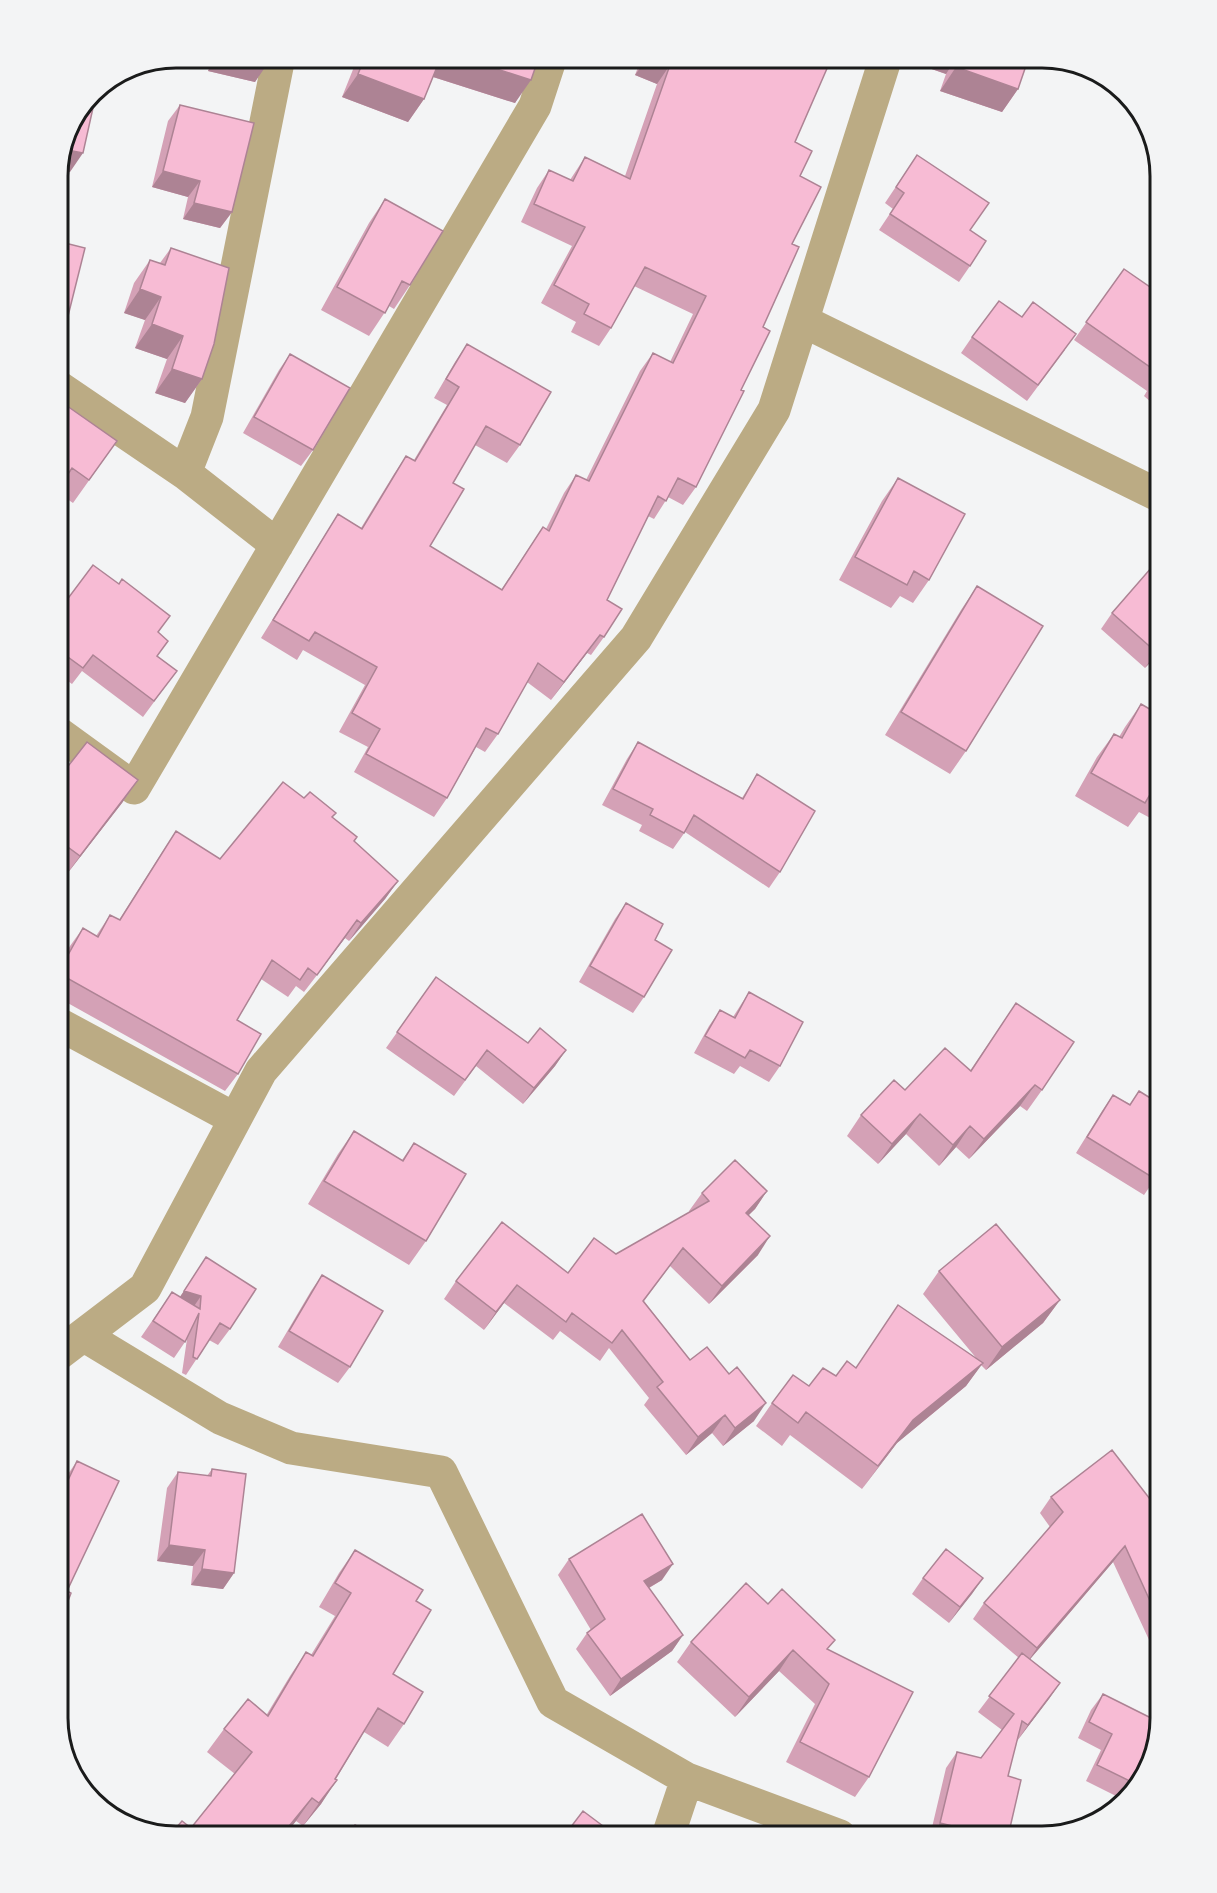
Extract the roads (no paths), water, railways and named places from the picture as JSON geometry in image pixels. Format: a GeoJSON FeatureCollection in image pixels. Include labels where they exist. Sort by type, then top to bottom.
{"type":"FeatureCollection","features":[{"type":"Feature","properties":{"kind":"street"},"geometry":{"type":"LineString","coordinates":[[186,473],[207,417],[277,68]]}},
{"type":"Feature","properties":{"kind":"street"},"geometry":{"type":"LineString","coordinates":[[68,740],[134,788],[535,106],[547,68]]}},
{"type":"Feature","properties":{"kind":"street"},"geometry":{"type":"LineString","coordinates":[[68,1347],[146,1288],[261,1071],[636,638],[774,410],[883,68]]}},
{"type":"Feature","properties":{"kind":"street"},"geometry":{"type":"LineString","coordinates":[[803,321],[1150,491]]}},
{"type":"Feature","properties":{"kind":"street"},"geometry":{"type":"LineString","coordinates":[[68,393],[186,473],[277,545]]}},
{"type":"Feature","properties":{"kind":"street"},"geometry":{"type":"LineString","coordinates":[[68,1029],[235,1119]]}},
{"type":"Feature","properties":{"kind":"street"},"geometry":{"type":"LineString","coordinates":[[83,1335],[220,1418],[291,1448],[441,1472],[553,1702],[687,1779],[812,1826]]}},
{"type":"Feature","properties":{"kind":"street"},"geometry":{"type":"LineString","coordinates":[[671,1826],[687,1779]]}}]}
